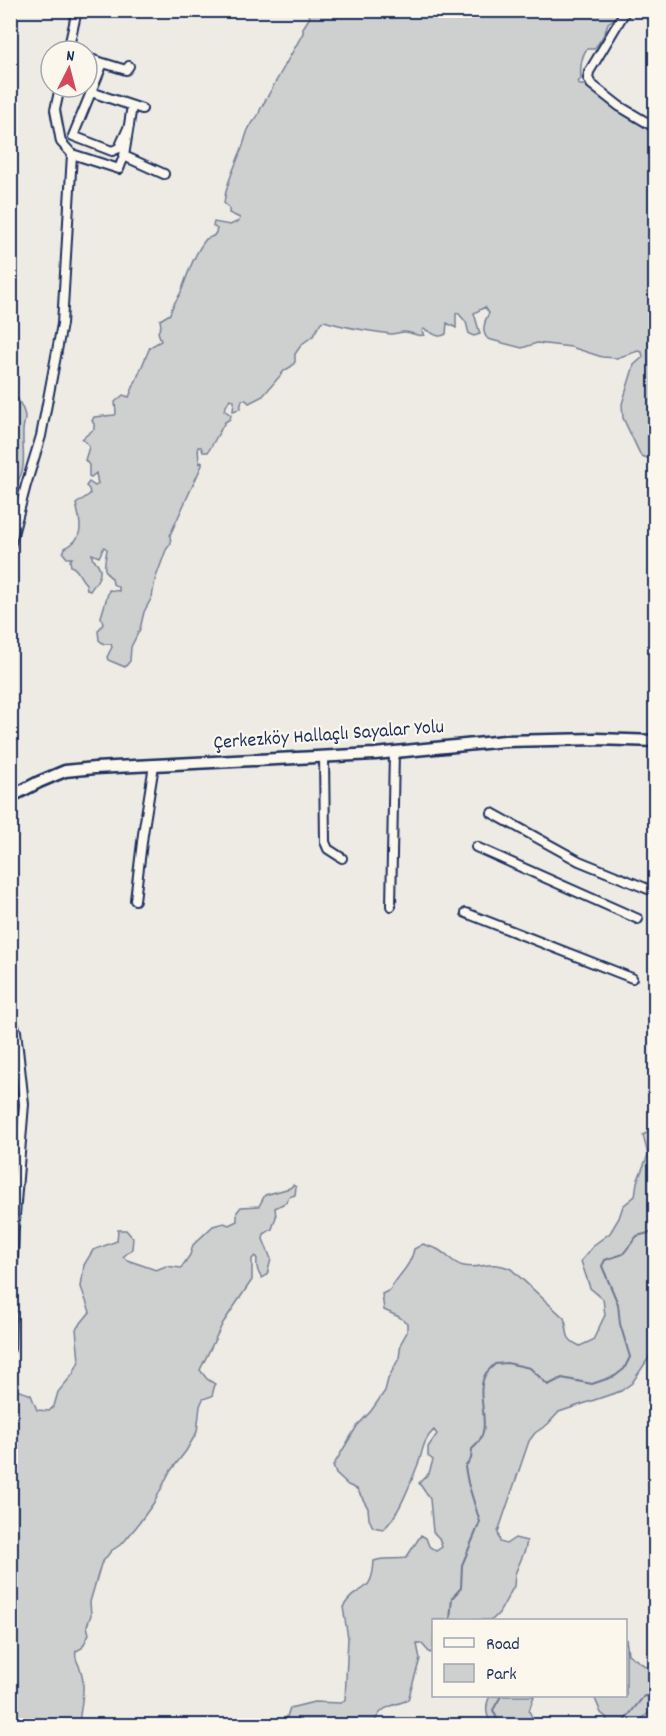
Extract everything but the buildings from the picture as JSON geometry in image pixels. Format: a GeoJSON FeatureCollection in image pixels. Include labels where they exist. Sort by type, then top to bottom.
{"type":"FeatureCollection","features":[{"type":"Feature","properties":{"kind":"main road","name":"Çerkezköy Hallaçlı Sayalar Yolu"},"geometry":{"type":"LineString","coordinates":[[10,797],[65,771],[394,752],[505,741],[597,739],[656,741]]}},
{"type":"Feature","properties":{"kind":"street"},"geometry":{"type":"LineString","coordinates":[[71,39],[77,10]]}},
{"type":"Feature","properties":{"kind":"street"},"geometry":{"type":"LineString","coordinates":[[626,10],[589,72],[588,78],[591,84],[619,106],[656,128]]}},
{"type":"Feature","properties":{"kind":"street"},"geometry":{"type":"LineString","coordinates":[[99,62],[126,70],[129,66]]}},
{"type":"Feature","properties":{"kind":"street"},"geometry":{"type":"LineString","coordinates":[[99,73],[103,63]]}},
{"type":"Feature","properties":{"kind":"street"},"geometry":{"type":"LineString","coordinates":[[99,95],[142,109]]}},
{"type":"Feature","properties":{"kind":"street"},"geometry":{"type":"LineString","coordinates":[[57,99],[55,110],[61,142],[72,154],[119,169],[124,156],[132,106]]}},
{"type":"Feature","properties":{"kind":"street"},"geometry":{"type":"LineString","coordinates":[[88,99],[73,136],[112,151],[119,148],[129,126]]}},
{"type":"Feature","properties":{"kind":"street"},"geometry":{"type":"LineString","coordinates":[[10,546],[41,436],[63,324],[72,154]]}},
{"type":"Feature","properties":{"kind":"street"},"geometry":{"type":"LineString","coordinates":[[124,156],[164,174]]}},
{"type":"Feature","properties":{"kind":"street"},"geometry":{"type":"LineString","coordinates":[[391,906],[394,752]]}},
{"type":"Feature","properties":{"kind":"street"},"geometry":{"type":"LineString","coordinates":[[324,756],[326,842],[328,849],[342,858]]}},
{"type":"Feature","properties":{"kind":"street"},"geometry":{"type":"LineString","coordinates":[[135,900],[142,834],[154,765]]}},
{"type":"Feature","properties":{"kind":"street"},"geometry":{"type":"LineString","coordinates":[[492,813],[579,861],[648,889]]}},
{"type":"Feature","properties":{"kind":"street"},"geometry":{"type":"LineString","coordinates":[[476,847],[638,919]]}},
{"type":"Feature","properties":{"kind":"street"},"geometry":{"type":"LineString","coordinates":[[466,913],[632,978]]}},
{"type":"Feature","properties":{"kind":"street"},"geometry":{"type":"LineString","coordinates":[[10,1017],[16,1031],[24,1104],[14,1227],[10,1349]]}},
{"type":"Feature","properties":{"kind":"green space"},"geometry":{"type":"Polygon","coordinates":[[[307,11],[619,11],[608,23],[605,34],[597,46],[594,49],[587,49],[583,55],[581,79],[578,82],[580,85],[592,88],[631,113],[643,125],[655,125],[655,460],[641,456],[623,418],[622,404],[634,365],[643,357],[642,352],[638,351],[617,358],[602,357],[571,347],[537,343],[522,348],[488,339],[484,334],[489,313],[485,307],[474,313],[480,334],[474,336],[469,334],[466,322],[458,313],[456,314],[456,328],[447,323],[446,334],[443,336],[423,329],[424,335],[405,332],[391,334],[321,322],[313,336],[302,344],[295,354],[295,362],[292,366],[284,371],[263,396],[249,403],[242,400],[240,409],[233,411],[234,401],[230,399],[224,410],[231,415],[230,419],[225,422],[208,452],[203,452],[201,447],[198,447],[199,463],[202,462],[202,465],[170,535],[171,543],[166,550],[155,580],[152,597],[131,647],[130,661],[125,667],[108,660],[111,644],[104,644],[99,640],[98,631],[103,624],[101,617],[109,590],[119,591],[106,572],[107,549],[104,547],[99,557],[92,554],[92,559],[100,570],[99,577],[90,591],[71,566],[72,558],[67,558],[63,553],[65,548],[79,535],[80,524],[76,504],[90,494],[86,486],[89,482],[95,486],[98,484],[96,473],[89,476],[89,465],[85,460],[89,447],[82,439],[94,429],[92,421],[94,417],[115,415],[115,402],[123,395],[129,397],[150,347],[161,341],[158,332],[161,326],[160,320],[170,314],[195,257],[206,239],[215,234],[217,229],[213,226],[214,222],[230,225],[239,221],[240,218],[229,213],[229,208],[224,203],[228,184],[249,127],[258,115],[303,33],[303,28],[310,17],[307,11]]]}},
{"type":"Feature","properties":{"kind":"green space"},"geometry":{"type":"Polygon","coordinates":[[[11,396],[18,399],[25,417],[22,469],[11,491],[11,396]]]}},
{"type":"Feature","properties":{"kind":"green space"},"geometry":{"type":"Polygon","coordinates":[[[11,1034],[16,1107],[11,1180],[11,1034]]]}},
{"type":"Feature","properties":{"kind":"green space"},"geometry":{"type":"Polygon","coordinates":[[[655,1125],[655,1354],[650,1356],[632,1383],[621,1391],[559,1412],[529,1441],[498,1532],[500,1542],[506,1544],[515,1538],[527,1541],[515,1574],[514,1586],[499,1613],[493,1619],[432,1619],[432,1652],[430,1653],[422,1644],[417,1644],[420,1659],[408,1700],[382,1711],[374,1725],[284,1725],[290,1708],[314,1702],[340,1703],[345,1700],[348,1638],[343,1607],[354,1594],[367,1585],[373,1573],[374,1561],[406,1558],[421,1535],[436,1551],[442,1547],[439,1538],[433,1532],[430,1499],[419,1483],[429,1473],[433,1460],[428,1456],[428,1447],[437,1434],[434,1430],[428,1436],[399,1507],[389,1524],[383,1529],[373,1527],[369,1519],[368,1508],[357,1489],[348,1485],[336,1474],[333,1466],[357,1426],[385,1391],[407,1332],[407,1323],[384,1310],[382,1294],[390,1290],[407,1265],[414,1249],[423,1244],[437,1249],[460,1265],[470,1267],[497,1265],[511,1269],[564,1318],[569,1337],[574,1343],[580,1346],[593,1340],[605,1315],[603,1299],[590,1288],[581,1261],[595,1244],[610,1233],[623,1206],[635,1196],[637,1182],[648,1155],[643,1135],[654,1129],[655,1125]]]}},
{"type":"Feature","properties":{"kind":"green space"},"geometry":{"type":"Polygon","coordinates":[[[293,1185],[296,1187],[295,1195],[275,1208],[276,1217],[272,1229],[264,1234],[263,1239],[271,1259],[267,1275],[262,1278],[260,1276],[255,1256],[252,1259],[252,1280],[223,1323],[200,1370],[207,1379],[215,1384],[212,1396],[203,1399],[200,1406],[197,1432],[137,1526],[101,1564],[90,1602],[91,1615],[87,1626],[89,1634],[82,1648],[76,1651],[83,1682],[79,1725],[11,1725],[11,1387],[31,1395],[37,1410],[49,1411],[54,1406],[58,1392],[73,1374],[79,1361],[76,1329],[90,1312],[81,1287],[84,1265],[93,1250],[117,1241],[118,1230],[126,1230],[133,1238],[132,1249],[123,1257],[127,1260],[156,1270],[166,1266],[181,1268],[190,1255],[193,1245],[213,1226],[224,1223],[229,1225],[237,1221],[237,1212],[241,1207],[259,1206],[265,1195],[290,1188],[293,1185]]]}},
{"type":"Feature","properties":{"kind":"green space"},"geometry":{"type":"Polygon","coordinates":[[[627,1646],[628,1654],[655,1673],[655,1708],[644,1717],[640,1725],[597,1725],[605,1723],[607,1718],[601,1713],[594,1697],[627,1697],[627,1646]]]}},
{"type":"Feature","properties":{"kind":"green space"},"geometry":{"type":"Polygon","coordinates":[[[490,1697],[534,1697],[529,1711],[536,1725],[494,1725],[489,1719],[487,1703],[490,1697]]]}},
{"type":"Feature","properties":{"kind":"waterway"},"geometry":{"type":"LineString","coordinates":[[450,1619],[452,1598],[461,1588],[462,1565],[480,1522],[465,1467],[471,1459],[472,1449],[483,1432],[481,1394],[485,1375],[495,1364],[507,1363],[530,1368],[548,1385],[562,1378],[592,1384],[615,1376],[624,1369],[630,1357],[620,1324],[618,1304],[602,1266],[605,1260],[623,1254],[637,1236],[656,1231]]}},
{"type":"Feature","properties":{"kind":"waterway"},"geometry":{"type":"LineString","coordinates":[[620,1726],[644,1696],[656,1697]]}},
{"type":"Feature","properties":{"kind":"waterway"},"geometry":{"type":"LineString","coordinates":[[500,1697],[493,1710],[502,1726]]}}]}
